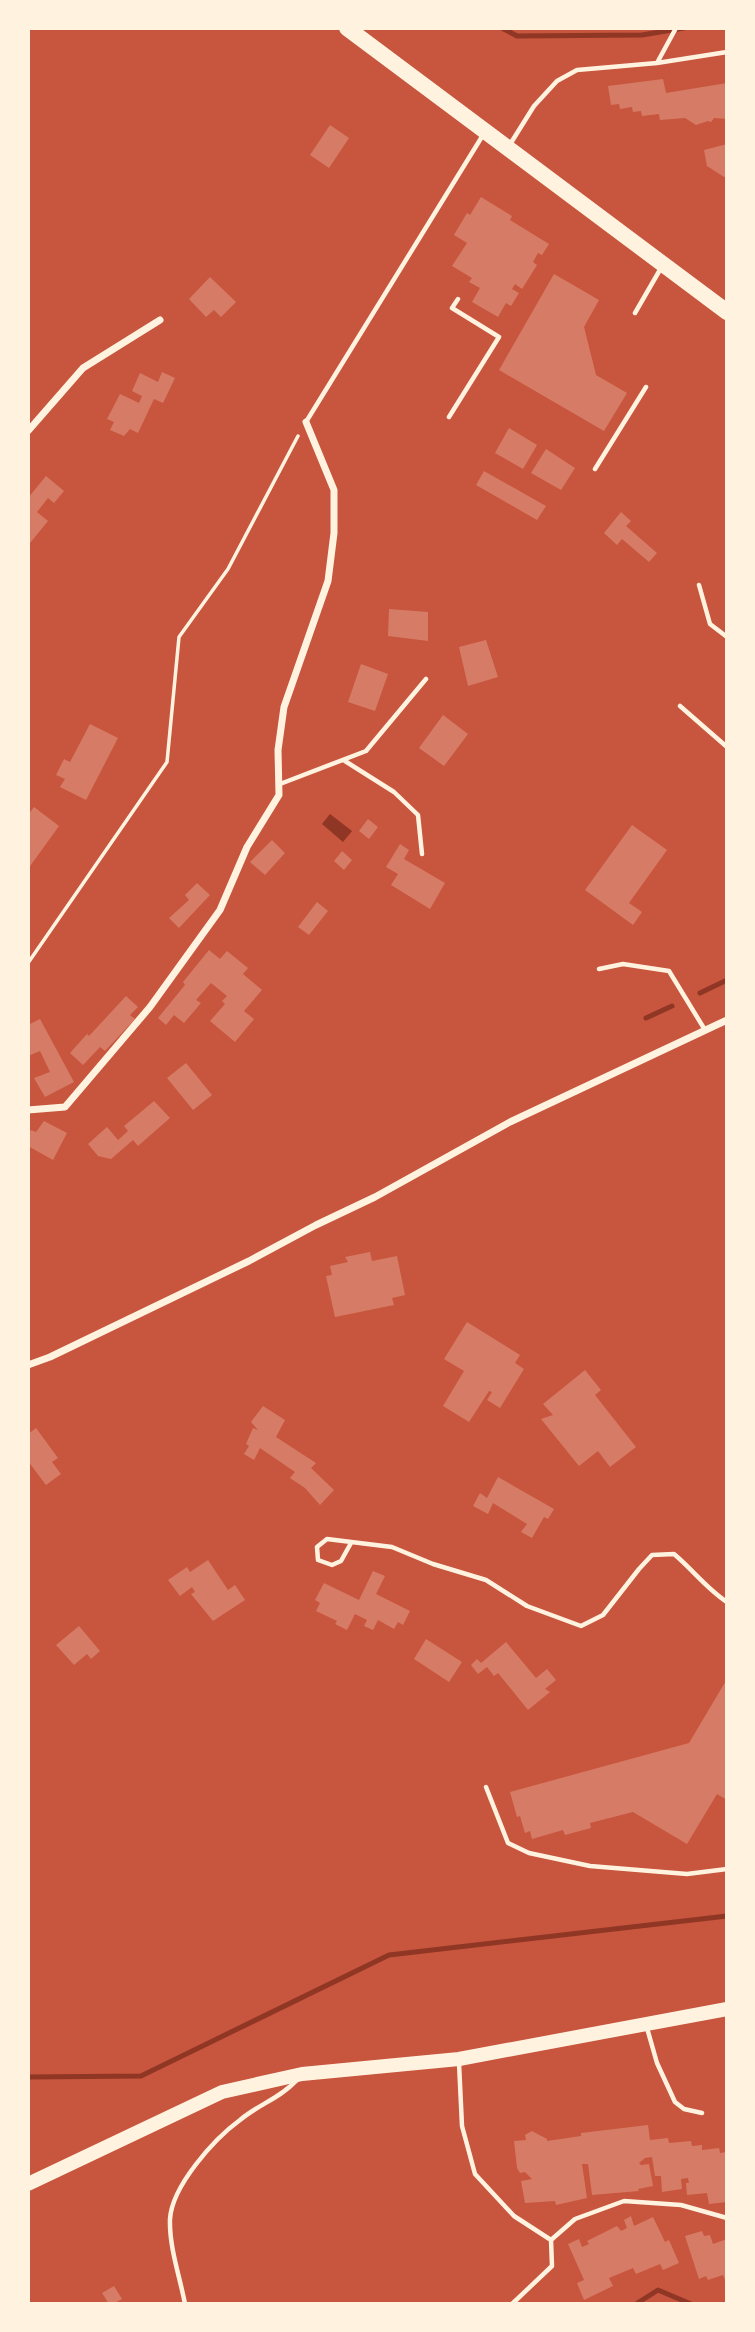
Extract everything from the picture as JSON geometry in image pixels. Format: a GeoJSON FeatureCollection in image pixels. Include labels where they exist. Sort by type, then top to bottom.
{"type":"FeatureCollection","features":[{"type":"Feature","properties":{"kind":"main road"},"geometry":{"type":"LineString","coordinates":[[346,28],[727,312]]}},
{"type":"Feature","properties":{"kind":"main road"},"geometry":{"type":"LineString","coordinates":[[28,2184],[222,2092],[302,2074],[459,2059],[727,2009]]}},
{"type":"Feature","properties":{"kind":"street"},"geometry":{"type":"LineString","coordinates":[[28,431],[83,368],[160,320]]}},
{"type":"Feature","properties":{"kind":"street"},"geometry":{"type":"LineString","coordinates":[[28,1110],[65,1107],[150,1007],[220,911],[247,847],[279,795],[278,750],[284,707],[328,581],[334,533],[334,490],[306,422]]}},
{"type":"Feature","properties":{"kind":"street"},"geometry":{"type":"LineString","coordinates":[[28,1365],[50,1357],[249,1261],[316,1224],[375,1197],[510,1122],[727,1020]]}},
{"type":"Feature","properties":{"kind":"lane"},"geometry":{"type":"LineString","coordinates":[[657,64],[676,28]]}},
{"type":"Feature","properties":{"kind":"lane"},"geometry":{"type":"LineString","coordinates":[[508,148],[534,106],[557,81],[577,71],[657,64],[727,52]]}},
{"type":"Feature","properties":{"kind":"lane"},"geometry":{"type":"LineString","coordinates":[[306,422],[486,131]]}},
{"type":"Feature","properties":{"kind":"lane"},"geometry":{"type":"LineString","coordinates":[[635,313],[663,264]]}},
{"type":"Feature","properties":{"kind":"lane"},"geometry":{"type":"LineString","coordinates":[[449,417],[499,337],[452,308],[458,299]]}},
{"type":"Feature","properties":{"kind":"lane"},"geometry":{"type":"LineString","coordinates":[[594,469],[646,387]]}},
{"type":"Feature","properties":{"kind":"lane"},"geometry":{"type":"LineString","coordinates":[[699,585],[710,624],[727,637]]}},
{"type":"Feature","properties":{"kind":"lane"},"geometry":{"type":"LineString","coordinates":[[279,784],[366,751],[426,679]]}},
{"type":"Feature","properties":{"kind":"lane"},"geometry":{"type":"LineString","coordinates":[[680,706],[727,747]]}},
{"type":"Feature","properties":{"kind":"lane"},"geometry":{"type":"LineString","coordinates":[[344,760],[394,792],[418,815],[422,854]]}},
{"type":"Feature","properties":{"kind":"lane"},"geometry":{"type":"LineString","coordinates":[[598,969],[624,964],[669,971],[705,1030]]}},
{"type":"Feature","properties":{"kind":"lane"},"geometry":{"type":"LineString","coordinates":[[351,1543],[341,1560],[332,1565],[318,1560],[317,1547],[327,1539],[392,1547],[433,1564],[486,1580],[527,1606],[581,1626],[603,1615],[652,1555],[674,1554],[692,1569],[712,1592],[727,1602]]}},
{"type":"Feature","properties":{"kind":"lane"},"geometry":{"type":"LineString","coordinates":[[486,1787],[508,1843],[529,1853],[590,1866],[687,1874],[727,1869]]}},
{"type":"Feature","properties":{"kind":"lane"},"geometry":{"type":"LineString","coordinates":[[645,2024],[656,2063],[675,2102],[684,2109],[702,2113]]}},
{"type":"Feature","properties":{"kind":"lane"},"geometry":{"type":"LineString","coordinates":[[459,2059],[463,2126],[475,2174],[514,2216],[551,2240]]}},
{"type":"Feature","properties":{"kind":"lane"},"geometry":{"type":"LineString","coordinates":[[185,2304],[173,2248],[170,2217],[182,2183],[214,2141],[241,2118],[284,2093],[302,2074]]}},
{"type":"Feature","properties":{"kind":"lane"},"geometry":{"type":"LineString","coordinates":[[551,2240],[575,2219],[624,2201],[681,2205],[727,2218]]}},
{"type":"Feature","properties":{"kind":"lane"},"geometry":{"type":"LineString","coordinates":[[512,2304],[552,2266],[551,2240]]}},
{"type":"Feature","properties":{"kind":"path"},"geometry":{"type":"LineString","coordinates":[[28,963],[167,762],[179,637],[228,569],[306,422]]}},
{"type":"Feature","properties":{"kind":"shaded area"},"geometry":{"type":"Polygon","coordinates":[[[330,814],[352,831],[343,842],[322,824],[330,814]]]}},
{"type":"Feature","properties":{"kind":"building"},"geometry":{"type":"Polygon","coordinates":[[[663,79],[666,93],[727,83],[727,119],[714,118],[711,122],[696,125],[685,118],[660,120],[659,114],[642,116],[641,111],[633,112],[632,107],[620,109],[619,104],[611,105],[608,86],[663,79]]]}},
{"type":"Feature","properties":{"kind":"building"},"geometry":{"type":"Polygon","coordinates":[[[330,125],[349,138],[329,168],[310,155],[330,125]]]}},
{"type":"Feature","properties":{"kind":"building"},"geometry":{"type":"Polygon","coordinates":[[[727,144],[727,176],[724,177],[707,166],[704,150],[727,144]]]}},
{"type":"Feature","properties":{"kind":"building"},"geometry":{"type":"Polygon","coordinates":[[[481,197],[512,216],[510,220],[549,244],[542,255],[538,253],[533,262],[537,265],[522,289],[515,284],[512,289],[519,293],[511,306],[506,303],[498,317],[472,302],[480,288],[469,282],[472,278],[452,266],[467,243],[454,235],[467,213],[470,215],[481,197]]]}},
{"type":"Feature","properties":{"kind":"building"},"geometry":{"type":"Polygon","coordinates":[[[554,274],[599,300],[584,327],[596,375],[627,393],[604,431],[499,370],[554,274]]]}},
{"type":"Feature","properties":{"kind":"building"},"geometry":{"type":"Polygon","coordinates":[[[210,277],[236,302],[221,317],[214,310],[206,317],[189,299],[210,277]]]}},
{"type":"Feature","properties":{"kind":"building"},"geometry":{"type":"Polygon","coordinates":[[[162,372],[175,378],[163,403],[154,399],[138,433],[130,429],[124,436],[110,430],[114,422],[107,419],[120,394],[139,403],[142,396],[132,391],[140,373],[158,382],[162,372]]]}},
{"type":"Feature","properties":{"kind":"building"},"geometry":{"type":"Polygon","coordinates":[[[509,428],[537,445],[523,469],[495,453],[509,428]]]}},
{"type":"Feature","properties":{"kind":"building"},"geometry":{"type":"Polygon","coordinates":[[[546,449],[575,468],[561,490],[531,473],[546,449]]]}},
{"type":"Feature","properties":{"kind":"building"},"geometry":{"type":"Polygon","coordinates":[[[484,471],[546,506],[537,520],[476,485],[484,471]]]}},
{"type":"Feature","properties":{"kind":"building"},"geometry":{"type":"Polygon","coordinates":[[[46,476],[64,491],[54,503],[48,498],[37,512],[48,521],[30,543],[28,498],[46,476]]]}},
{"type":"Feature","properties":{"kind":"building"},"geometry":{"type":"Polygon","coordinates":[[[621,512],[631,521],[626,526],[657,553],[649,562],[622,539],[617,545],[604,533],[621,512]]]}},
{"type":"Feature","properties":{"kind":"building"},"geometry":{"type":"Polygon","coordinates":[[[389,609],[428,612],[428,641],[388,636],[389,609]]]}},
{"type":"Feature","properties":{"kind":"building"},"geometry":{"type":"Polygon","coordinates":[[[486,640],[498,677],[468,686],[459,647],[486,640]]]}},
{"type":"Feature","properties":{"kind":"building"},"geometry":{"type":"Polygon","coordinates":[[[361,664],[388,674],[375,711],[348,702],[361,664]]]}},
{"type":"Feature","properties":{"kind":"building"},"geometry":{"type":"Polygon","coordinates":[[[443,715],[468,734],[444,766],[419,748],[443,715]]]}},
{"type":"Feature","properties":{"kind":"building"},"geometry":{"type":"Polygon","coordinates":[[[90,724],[118,738],[86,800],[60,787],[65,779],[56,775],[64,759],[70,762],[90,724]]]}},
{"type":"Feature","properties":{"kind":"building"},"geometry":{"type":"Polygon","coordinates":[[[34,807],[59,826],[28,869],[28,815],[34,807]]]}},
{"type":"Feature","properties":{"kind":"building"},"geometry":{"type":"Polygon","coordinates":[[[368,819],[378,827],[369,839],[359,831],[368,819]]]}},
{"type":"Feature","properties":{"kind":"building"},"geometry":{"type":"Polygon","coordinates":[[[632,825],[667,850],[629,903],[642,912],[633,925],[585,890],[632,825]]]}},
{"type":"Feature","properties":{"kind":"building"},"geometry":{"type":"Polygon","coordinates":[[[272,840],[285,853],[265,875],[250,862],[272,840]]]}},
{"type":"Feature","properties":{"kind":"building"},"geometry":{"type":"Polygon","coordinates":[[[400,844],[409,850],[404,859],[445,883],[430,909],[391,885],[398,874],[386,867],[400,844]]]}},
{"type":"Feature","properties":{"kind":"building"},"geometry":{"type":"Polygon","coordinates":[[[342,851],[352,860],[344,870],[334,861],[342,851]]]}},
{"type":"Feature","properties":{"kind":"building"},"geometry":{"type":"Polygon","coordinates":[[[197,883],[210,895],[179,928],[169,918],[189,900],[185,895],[197,883]]]}},
{"type":"Feature","properties":{"kind":"building"},"geometry":{"type":"Polygon","coordinates":[[[317,902],[328,911],[309,935],[298,927],[317,902]]]}},
{"type":"Feature","properties":{"kind":"building"},"geometry":{"type":"Polygon","coordinates":[[[209,950],[220,959],[227,951],[248,968],[243,974],[262,990],[244,1011],[254,1019],[235,1042],[210,1021],[225,1004],[222,1001],[227,996],[211,983],[196,1000],[201,1003],[184,1023],[174,1015],[166,1025],[158,1018],[209,950]]]}},
{"type":"Feature","properties":{"kind":"building"},"geometry":{"type":"Polygon","coordinates":[[[126,996],[138,1007],[130,1015],[135,1019],[105,1051],[100,1047],[83,1065],[70,1053],[126,996]]]}},
{"type":"Feature","properties":{"kind":"building"},"geometry":{"type":"Polygon","coordinates":[[[40,1019],[74,1082],[45,1097],[34,1078],[50,1072],[40,1051],[28,1056],[28,1025],[40,1019]]]}},
{"type":"Feature","properties":{"kind":"building"},"geometry":{"type":"Polygon","coordinates":[[[186,1063],[212,1095],[193,1110],[167,1078],[186,1063]]]}},
{"type":"Feature","properties":{"kind":"building"},"geometry":{"type":"Polygon","coordinates":[[[154,1101],[170,1118],[138,1146],[133,1140],[111,1159],[98,1156],[88,1144],[107,1127],[118,1140],[128,1131],[124,1126],[154,1101]]]}},
{"type":"Feature","properties":{"kind":"building"},"geometry":{"type":"Polygon","coordinates":[[[44,1121],[67,1133],[53,1160],[28,1146],[28,1134],[31,1130],[36,1132],[44,1121]]]}},
{"type":"Feature","properties":{"kind":"building"},"geometry":{"type":"Polygon","coordinates":[[[370,1252],[372,1261],[397,1256],[405,1295],[392,1298],[394,1305],[335,1317],[326,1276],[332,1275],[330,1266],[348,1262],[345,1257],[370,1252]]]}},
{"type":"Feature","properties":{"kind":"building"},"geometry":{"type":"Polygon","coordinates":[[[467,1322],[520,1355],[515,1363],[524,1369],[500,1408],[487,1400],[492,1392],[489,1391],[469,1422],[443,1406],[464,1371],[444,1359],[467,1322]]]}},
{"type":"Feature","properties":{"kind":"building"},"geometry":{"type":"Polygon","coordinates":[[[585,1370],[601,1390],[595,1395],[636,1447],[610,1467],[598,1451],[579,1466],[541,1419],[553,1415],[543,1404],[585,1370]]]}},
{"type":"Feature","properties":{"kind":"building"},"geometry":{"type":"Polygon","coordinates":[[[263,1406],[285,1420],[276,1437],[316,1463],[311,1468],[334,1490],[320,1505],[305,1488],[290,1478],[295,1472],[260,1448],[254,1460],[244,1454],[249,1446],[246,1444],[253,1428],[258,1430],[251,1422],[263,1406]]]}},
{"type":"Feature","properties":{"kind":"building"},"geometry":{"type":"Polygon","coordinates":[[[36,1428],[58,1458],[52,1462],[61,1474],[46,1485],[28,1461],[28,1434],[36,1428]]]}},
{"type":"Feature","properties":{"kind":"building"},"geometry":{"type":"Polygon","coordinates":[[[498,1477],[554,1509],[548,1519],[544,1517],[532,1538],[521,1532],[527,1524],[493,1503],[488,1514],[473,1506],[480,1493],[487,1498],[498,1477]]]}},
{"type":"Feature","properties":{"kind":"building"},"geometry":{"type":"Polygon","coordinates":[[[208,1560],[228,1590],[235,1585],[245,1600],[213,1621],[191,1594],[195,1592],[192,1587],[180,1596],[168,1580],[187,1567],[190,1572],[208,1560]]]}},
{"type":"Feature","properties":{"kind":"building"},"geometry":{"type":"Polygon","coordinates":[[[373,1571],[385,1576],[376,1594],[410,1611],[403,1625],[398,1622],[394,1629],[378,1620],[373,1630],[364,1626],[367,1620],[355,1614],[347,1630],[335,1624],[337,1621],[316,1611],[320,1603],[315,1600],[324,1583],[359,1600],[373,1571]]]}},
{"type":"Feature","properties":{"kind":"building"},"geometry":{"type":"Polygon","coordinates":[[[79,1626],[100,1651],[91,1659],[87,1654],[74,1665],[56,1645],[79,1626]]]}},
{"type":"Feature","properties":{"kind":"building"},"geometry":{"type":"Polygon","coordinates":[[[426,1639],[462,1662],[449,1682],[414,1659],[426,1639]]]}},
{"type":"Feature","properties":{"kind":"building"},"geometry":{"type":"Polygon","coordinates":[[[506,1642],[536,1678],[547,1669],[556,1680],[545,1689],[550,1692],[528,1710],[498,1673],[494,1676],[487,1667],[478,1674],[471,1665],[477,1659],[481,1663],[506,1642]]]}},
{"type":"Feature","properties":{"kind":"building"},"geometry":{"type":"Polygon","coordinates":[[[727,1679],[727,1800],[717,1794],[687,1844],[633,1812],[590,1823],[591,1828],[565,1835],[563,1830],[532,1839],[530,1831],[525,1833],[510,1792],[689,1743],[727,1679]]]}},
{"type":"Feature","properties":{"kind":"building"},"geometry":{"type":"Polygon","coordinates":[[[648,2125],[650,2140],[668,2138],[669,2143],[691,2141],[692,2146],[702,2145],[702,2150],[719,2148],[720,2153],[726,2152],[727,2202],[709,2204],[707,2193],[687,2195],[688,2178],[681,2179],[682,2189],[662,2192],[661,2176],[655,2176],[652,2157],[639,2163],[649,2164],[653,2186],[638,2189],[639,2191],[592,2195],[588,2164],[582,2164],[587,2198],[556,2205],[555,2201],[525,2203],[521,2181],[532,2179],[525,2172],[520,2173],[517,2168],[514,2141],[526,2140],[525,2135],[532,2131],[547,2141],[581,2136],[581,2133],[648,2125]]]}},
{"type":"Feature","properties":{"kind":"building"},"geometry":{"type":"Polygon","coordinates":[[[631,2216],[634,2226],[653,2217],[665,2242],[669,2240],[679,2263],[663,2270],[660,2264],[636,2274],[633,2268],[609,2278],[613,2286],[584,2300],[577,2283],[584,2280],[568,2244],[579,2239],[582,2247],[589,2244],[587,2241],[617,2226],[621,2231],[627,2228],[624,2220],[631,2216]]]}},
{"type":"Feature","properties":{"kind":"building"},"geometry":{"type":"Polygon","coordinates":[[[702,2231],[704,2236],[710,2235],[713,2244],[727,2239],[727,2285],[723,2275],[708,2280],[706,2276],[699,2279],[685,2236],[702,2231]]]}},
{"type":"Feature","properties":{"kind":"building"},"geometry":{"type":"Polygon","coordinates":[[[114,2286],[122,2299],[109,2304],[102,2293],[114,2286]]]}},
{"type":"Feature","properties":{"kind":"waterway"},"geometry":{"type":"LineString","coordinates":[[502,28],[517,36],[642,35],[684,28]]}},
{"type":"Feature","properties":{"kind":"waterway"},"geometry":{"type":"LineString","coordinates":[[700,993],[727,980]]}},
{"type":"Feature","properties":{"kind":"waterway"},"geometry":{"type":"LineString","coordinates":[[646,1018],[672,1006]]}},
{"type":"Feature","properties":{"kind":"waterway"},"geometry":{"type":"LineString","coordinates":[[28,2077],[141,2076],[389,1955],[727,1916]]}},
{"type":"Feature","properties":{"kind":"waterway"},"geometry":{"type":"LineString","coordinates":[[636,2304],[658,2290],[691,2304]]}}]}
